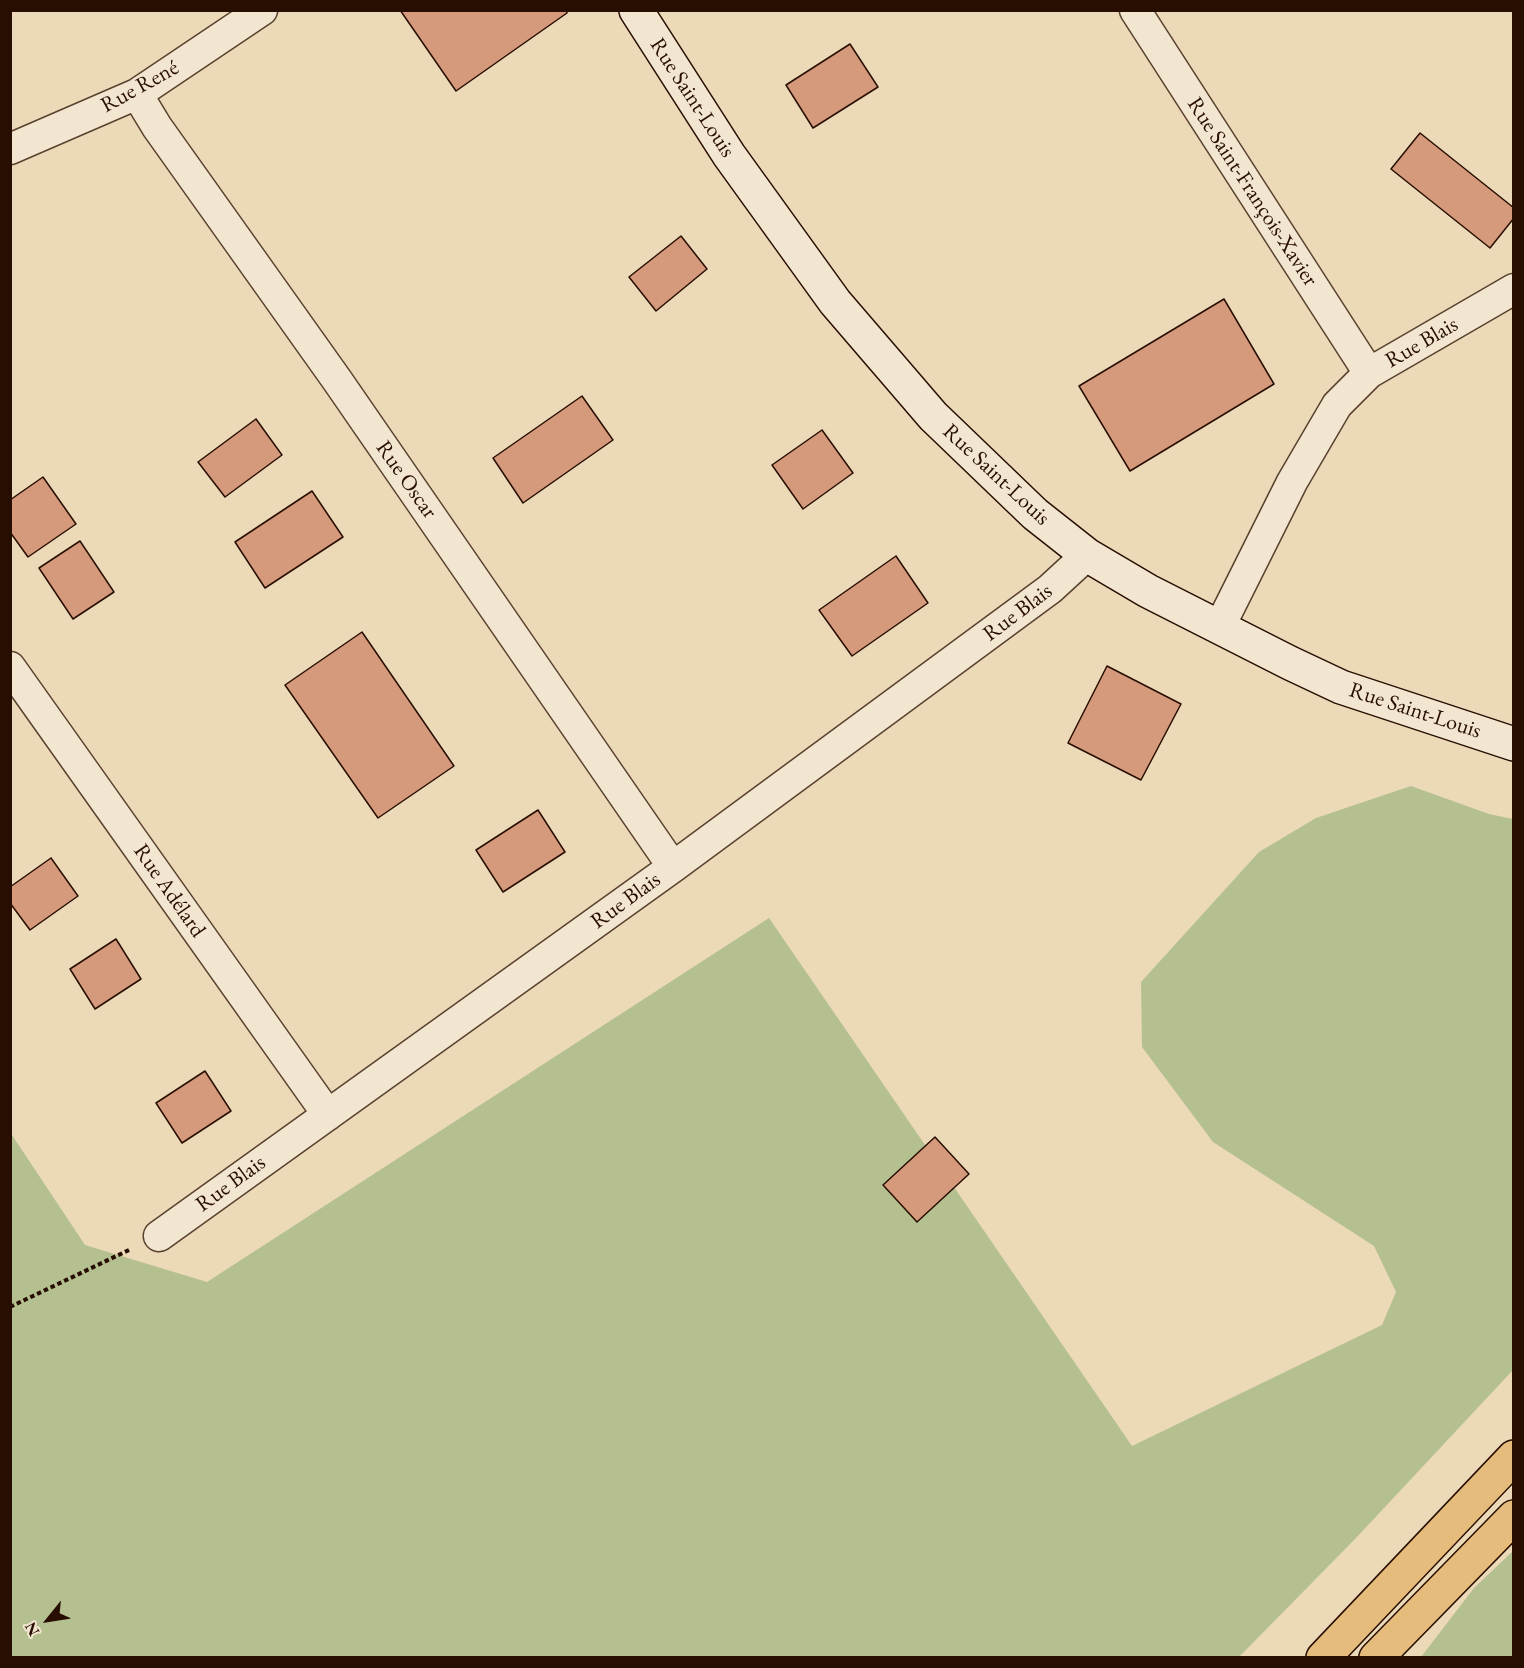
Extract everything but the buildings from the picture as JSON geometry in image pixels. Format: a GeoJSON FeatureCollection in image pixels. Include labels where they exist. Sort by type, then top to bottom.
{"type":"FeatureCollection","features":[{"type":"Feature","properties":{"kind":"highway"},"geometry":{"type":"LineString","coordinates":[[1323,1658],[1514,1457]]}},
{"type":"Feature","properties":{"kind":"highway"},"geometry":{"type":"LineString","coordinates":[[1376,1658],[1514,1517]]}},
{"type":"Feature","properties":{"kind":"main road","name":"Rue Saint-Louis"},"geometry":{"type":"LineString","coordinates":[[636,10],[717,136],[782,231],[879,355],[933,416],[1035,514],[1087,555],[1219,628],[1341,687],[1514,744]]}},
{"type":"Feature","properties":{"kind":"street","name":"Rue René"},"geometry":{"type":"LineString","coordinates":[[10,149],[137,94],[262,10]]}},
{"type":"Feature","properties":{"kind":"street","name":"Rue Saint-François-Xavier"},"geometry":{"type":"LineString","coordinates":[[1135,10],[1369,373]]}},
{"type":"Feature","properties":{"kind":"street","name":"Rue Oscar"},"geometry":{"type":"LineString","coordinates":[[137,94],[157,127],[337,380],[673,867]]}},
{"type":"Feature","properties":{"kind":"street","name":"Rue Blais"},"geometry":{"type":"LineString","coordinates":[[1219,628],[1336,405],[1369,373],[1514,289]]}},
{"type":"Feature","properties":{"kind":"street","name":"Rue Blais"},"geometry":{"type":"LineString","coordinates":[[159,1236],[673,867],[1050,589],[1087,555]]}},
{"type":"Feature","properties":{"kind":"street","name":"Rue Adélard"},"geometry":{"type":"LineString","coordinates":[[10,667],[328,1115]]}},
{"type":"Feature","properties":{"kind":"path"},"geometry":{"type":"LineString","coordinates":[[10,1307],[159,1236]]}},
{"type":"Feature","properties":{"kind":"green space"},"geometry":{"type":"Polygon","coordinates":[[[1411,786],[1489,814],[1513,819],[1513,1370],[1356,1538],[1239,1657],[11,1657],[10,1132],[85,1245],[207,1282],[769,918],[1132,1446],[1382,1325],[1396,1292],[1374,1246],[1213,1142],[1142,1047],[1141,982],[1259,852],[1316,818],[1411,786]]]}},
{"type":"Feature","properties":{"kind":"green space"},"geometry":{"type":"Polygon","coordinates":[[[1513,1551],[1513,1657],[1421,1657],[1474,1588],[1513,1551]]]}}]}
